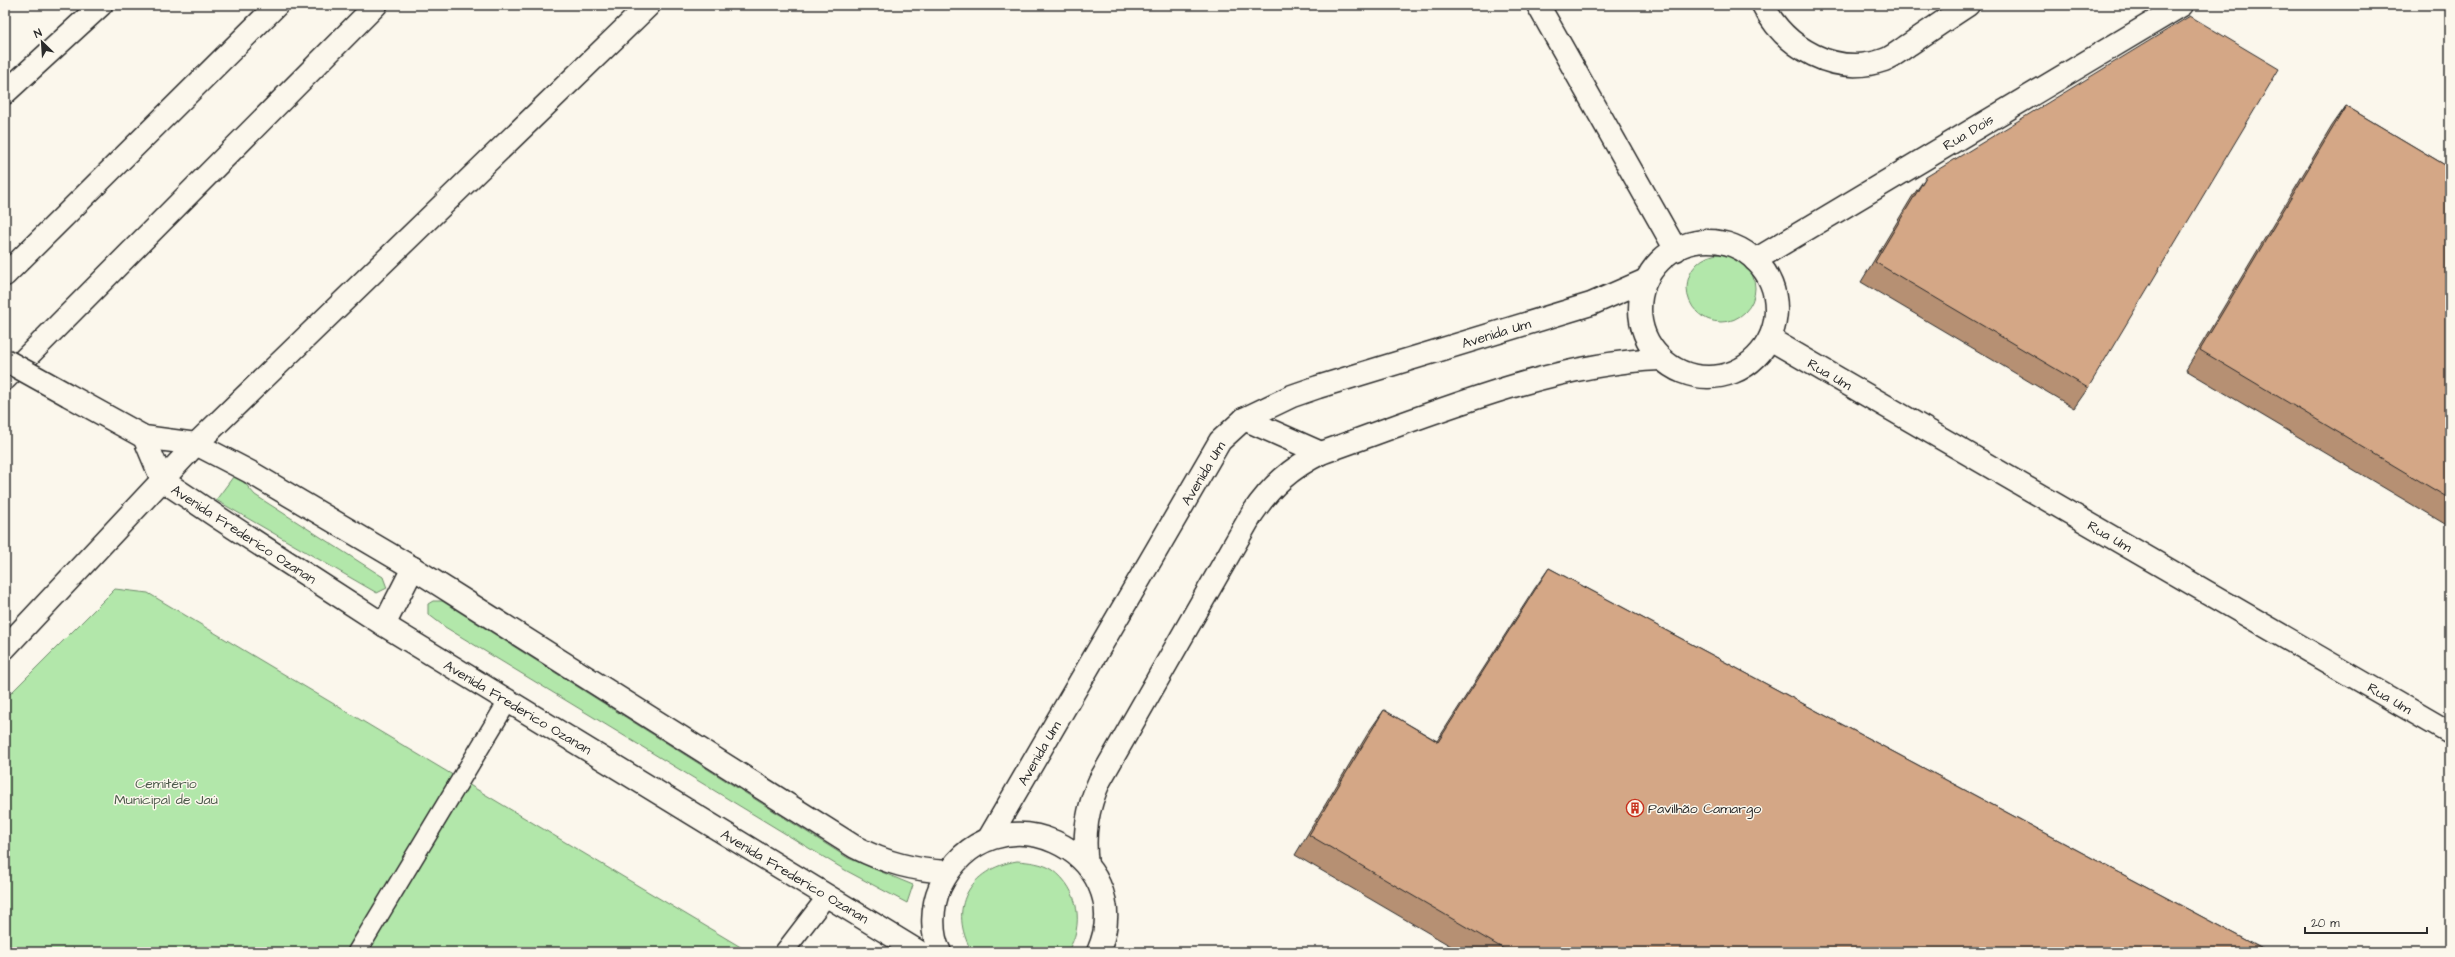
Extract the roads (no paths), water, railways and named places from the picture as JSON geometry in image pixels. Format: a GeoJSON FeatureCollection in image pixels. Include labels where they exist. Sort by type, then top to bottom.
{"type":"FeatureCollection","features":[{"type":"Feature","properties":{"kind":"main road"},"geometry":{"type":"LineString","coordinates":[[5,94],[101,5]]}},
{"type":"Feature","properties":{"kind":"main road"},"geometry":{"type":"LineString","coordinates":[[5,274],[276,5]]}},
{"type":"Feature","properties":{"kind":"main road"},"geometry":{"type":"LineString","coordinates":[[5,379],[376,5]]}},
{"type":"Feature","properties":{"kind":"main road"},"geometry":{"type":"LineString","coordinates":[[5,648],[196,444],[648,5]]}},
{"type":"Feature","properties":{"kind":"main road"},"geometry":{"type":"LineString","coordinates":[[1538,5],[1676,250]]}},
{"type":"Feature","properties":{"kind":"main road"},"geometry":{"type":"LineString","coordinates":[[1762,5],[1776,28],[1788,40],[1803,50],[1834,63],[1851,65],[1868,64],[1885,60],[1968,5]]}},
{"type":"Feature","properties":{"kind":"main road","name":"Rua Dois"},"geometry":{"type":"LineString","coordinates":[[1755,260],[2182,5]]}},
{"type":"Feature","properties":{"kind":"main road"},"geometry":{"type":"LineString","coordinates":[[1696,242],[1717,242],[1738,248],[1755,260],[1769,277],[1775,297],[1776,318],[1770,339],[1758,356],[1740,369],[1720,376],[1699,377],[1678,371],[1661,359],[1648,342],[1641,322],[1640,300],[1646,280],[1658,262],[1676,250],[1696,242]]}},
{"type":"Feature","properties":{"kind":"main road","name":"Avenida Um"},"geometry":{"type":"LineString","coordinates":[[989,838],[1220,441],[1244,419],[1272,404],[1318,386],[1591,304],[1646,280]]}},
{"type":"Feature","properties":{"kind":"main road","name":"Rua Um"},"geometry":{"type":"LineString","coordinates":[[1770,339],[2450,733]]}},
{"type":"Feature","properties":{"kind":"main road"},"geometry":{"type":"LineString","coordinates":[[1087,865],[1085,848],[1087,813],[1100,780],[1252,514],[1282,478],[1300,464],[1321,453],[1489,394],[1592,366],[1626,360],[1661,359]]}},
{"type":"Feature","properties":{"kind":"main road"},"geometry":{"type":"LineString","coordinates":[[5,360],[144,437],[196,444],[250,472],[413,568],[856,847],[877,858],[900,866],[948,872]]}},
{"type":"Feature","properties":{"kind":"main road"},"geometry":{"type":"LineString","coordinates":[[1244,419],[1321,453]]}},
{"type":"Feature","properties":{"kind":"main road","name":"Avenida Frederico Ozanan"},"geometry":{"type":"LineString","coordinates":[[144,437],[162,480],[384,625],[919,952]]}},
{"type":"Feature","properties":{"kind":"main road"},"geometry":{"type":"LineString","coordinates":[[384,625],[413,568]]}},
{"type":"Feature","properties":{"kind":"main road"},"geometry":{"type":"LineString","coordinates":[[940,952],[933,923],[936,896],[948,872],[966,852],[989,838],[1016,833],[1042,836],[1067,847],[1087,865],[1101,889],[1106,915],[1102,949]]}},
{"type":"Feature","properties":{"kind":"lane"},"geometry":{"type":"LineString","coordinates":[[357,952],[508,701]]}},
{"type":"Feature","properties":{"kind":"lane"},"geometry":{"type":"LineString","coordinates":[[784,952],[827,896]]}},
{"type":"Feature","properties":{"kind":"place","name":"Pavilhão Camargo"},"geometry":{"type":"Point","coordinates":[1635,808]}},
{"type":"Feature","properties":{"kind":"park label","name":"Cemitério Municipal de Jaú"},"geometry":{"type":"Point","coordinates":[166,792]}}]}
